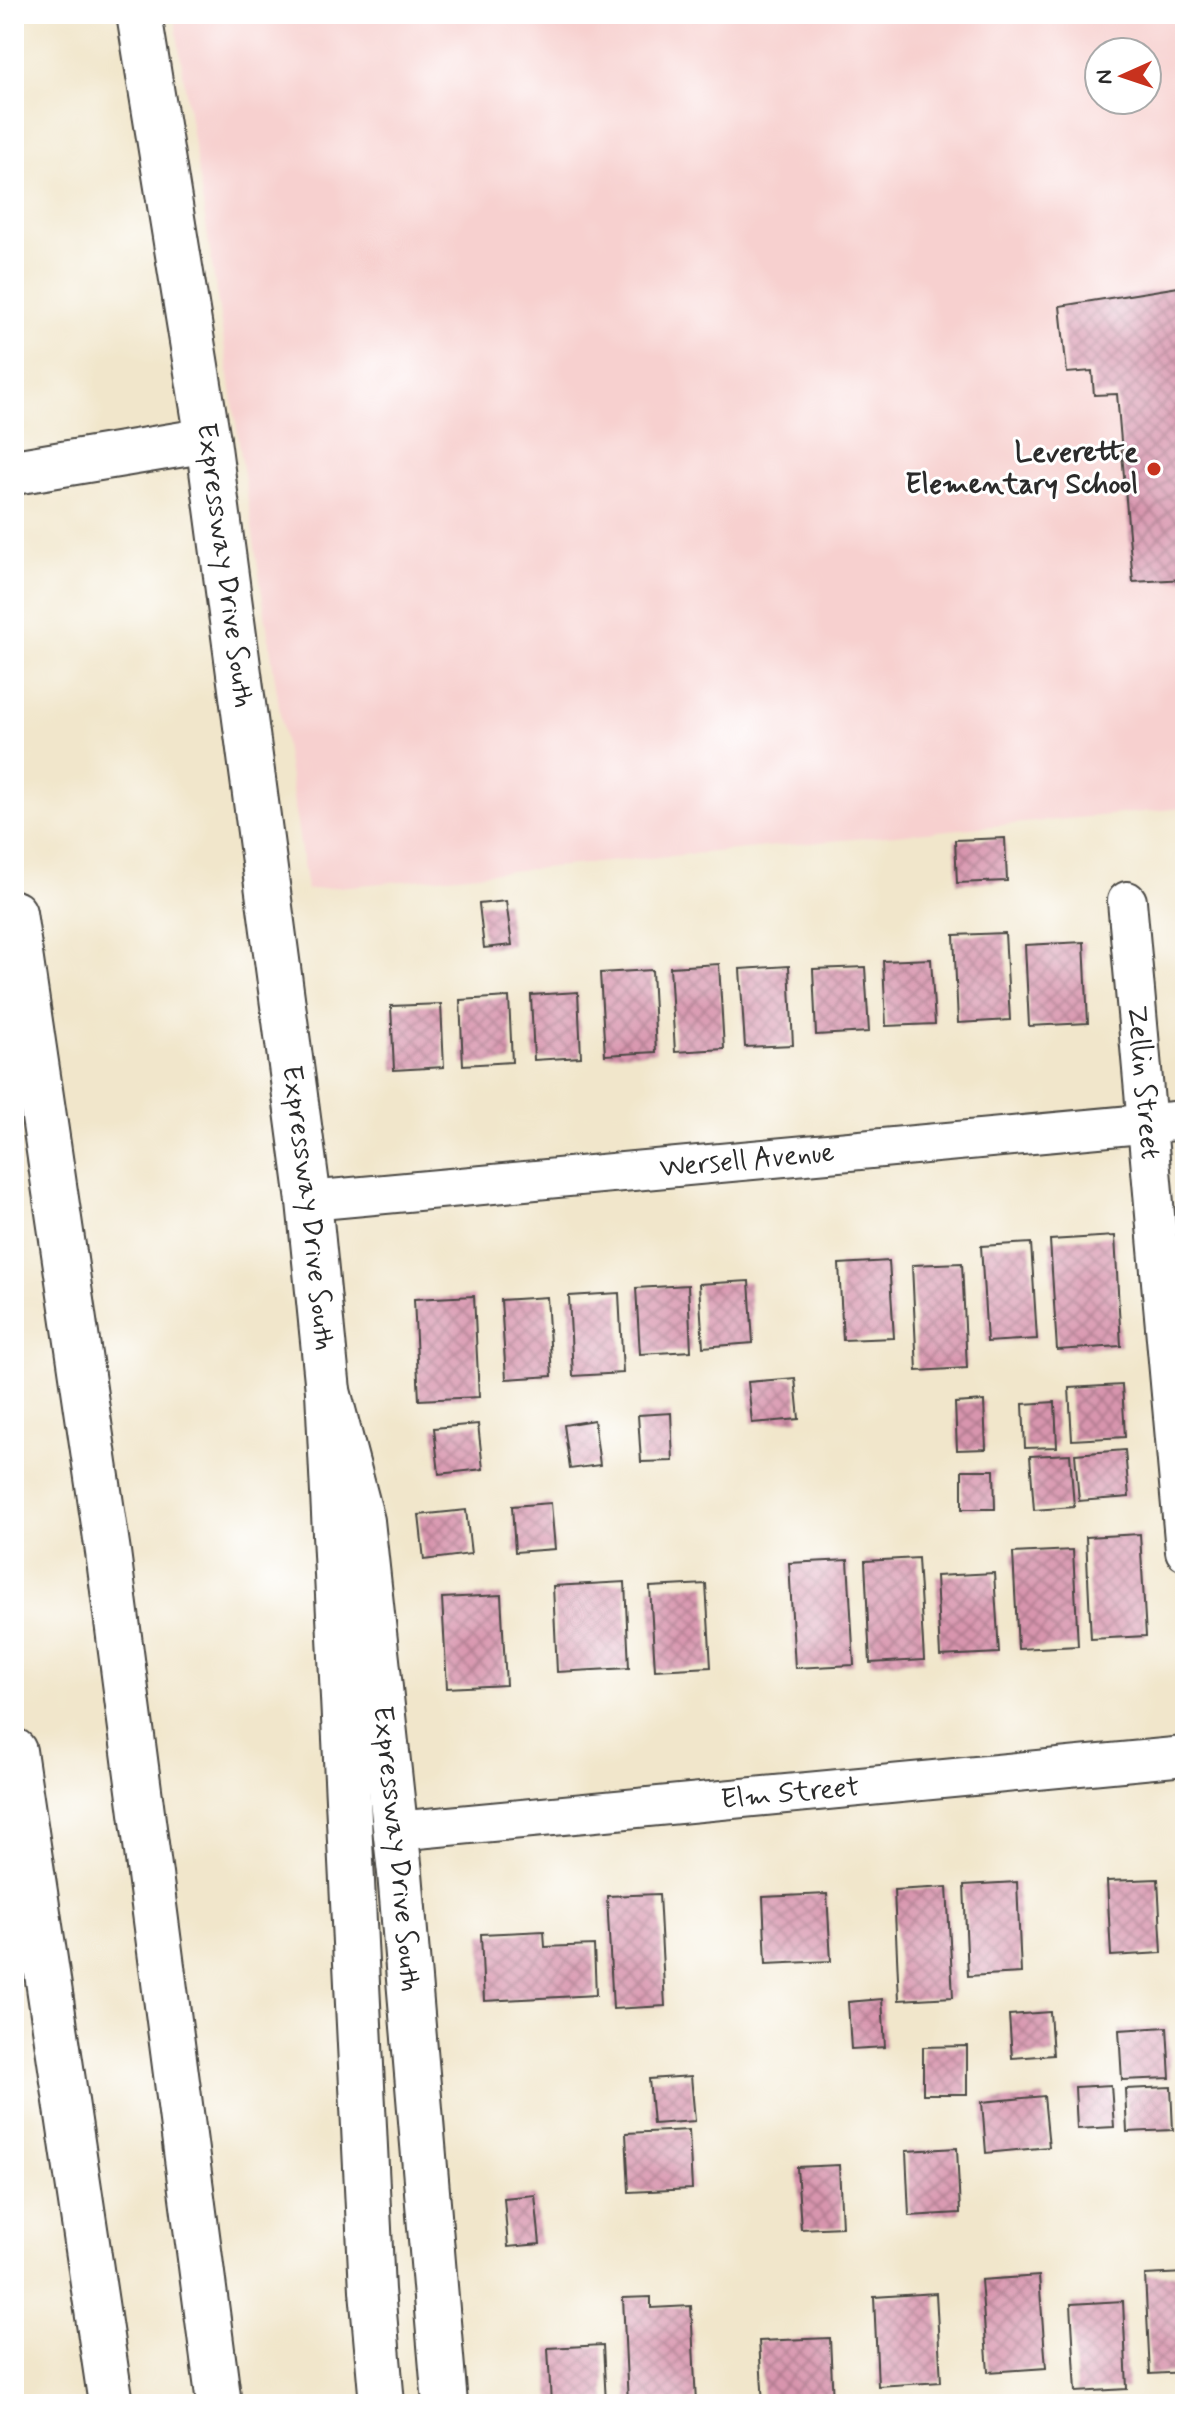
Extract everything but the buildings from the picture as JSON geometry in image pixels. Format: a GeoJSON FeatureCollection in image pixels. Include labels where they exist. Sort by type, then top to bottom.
{"type":"FeatureCollection","features":[{"type":"Feature","properties":{"kind":"main road","name":"Expressway Drive South"},"geometry":{"type":"LineString","coordinates":[[139,14],[208,440],[309,1201],[328,1391],[362,1521],[396,1831],[445,2404]]}},
{"type":"Feature","properties":{"kind":"main road"},"geometry":{"type":"LineString","coordinates":[[20,471],[208,440]]}},
{"type":"Feature","properties":{"kind":"main road"},"geometry":{"type":"LineString","coordinates":[[14,913],[111,1567],[219,2404]]}},
{"type":"Feature","properties":{"kind":"main road"},"geometry":{"type":"LineString","coordinates":[[328,1391],[372,2290],[382,2404]]}},
{"type":"Feature","properties":{"kind":"main road"},"geometry":{"type":"LineString","coordinates":[[14,1751],[111,2404]]}},
{"type":"Feature","properties":{"kind":"street","name":"Zellin Street"},"geometry":{"type":"LineString","coordinates":[[1127,901],[1185,1551]]}},
{"type":"Feature","properties":{"kind":"street","name":"Wersell Avenue"},"geometry":{"type":"LineString","coordinates":[[309,1201],[1185,1120]]}},
{"type":"Feature","properties":{"kind":"street","name":"Elm Street"},"geometry":{"type":"LineString","coordinates":[[396,1831],[1185,1756]]}},
{"type":"Feature","properties":{"kind":"shaded area"},"geometry":{"type":"Polygon","coordinates":[[[174,14],[1185,14],[1185,808],[307,890],[174,14]]]}},
{"type":"Feature","properties":{"kind":"place","name":"Leverette Elementary School"},"geometry":{"type":"Point","coordinates":[1154,469]}}]}
